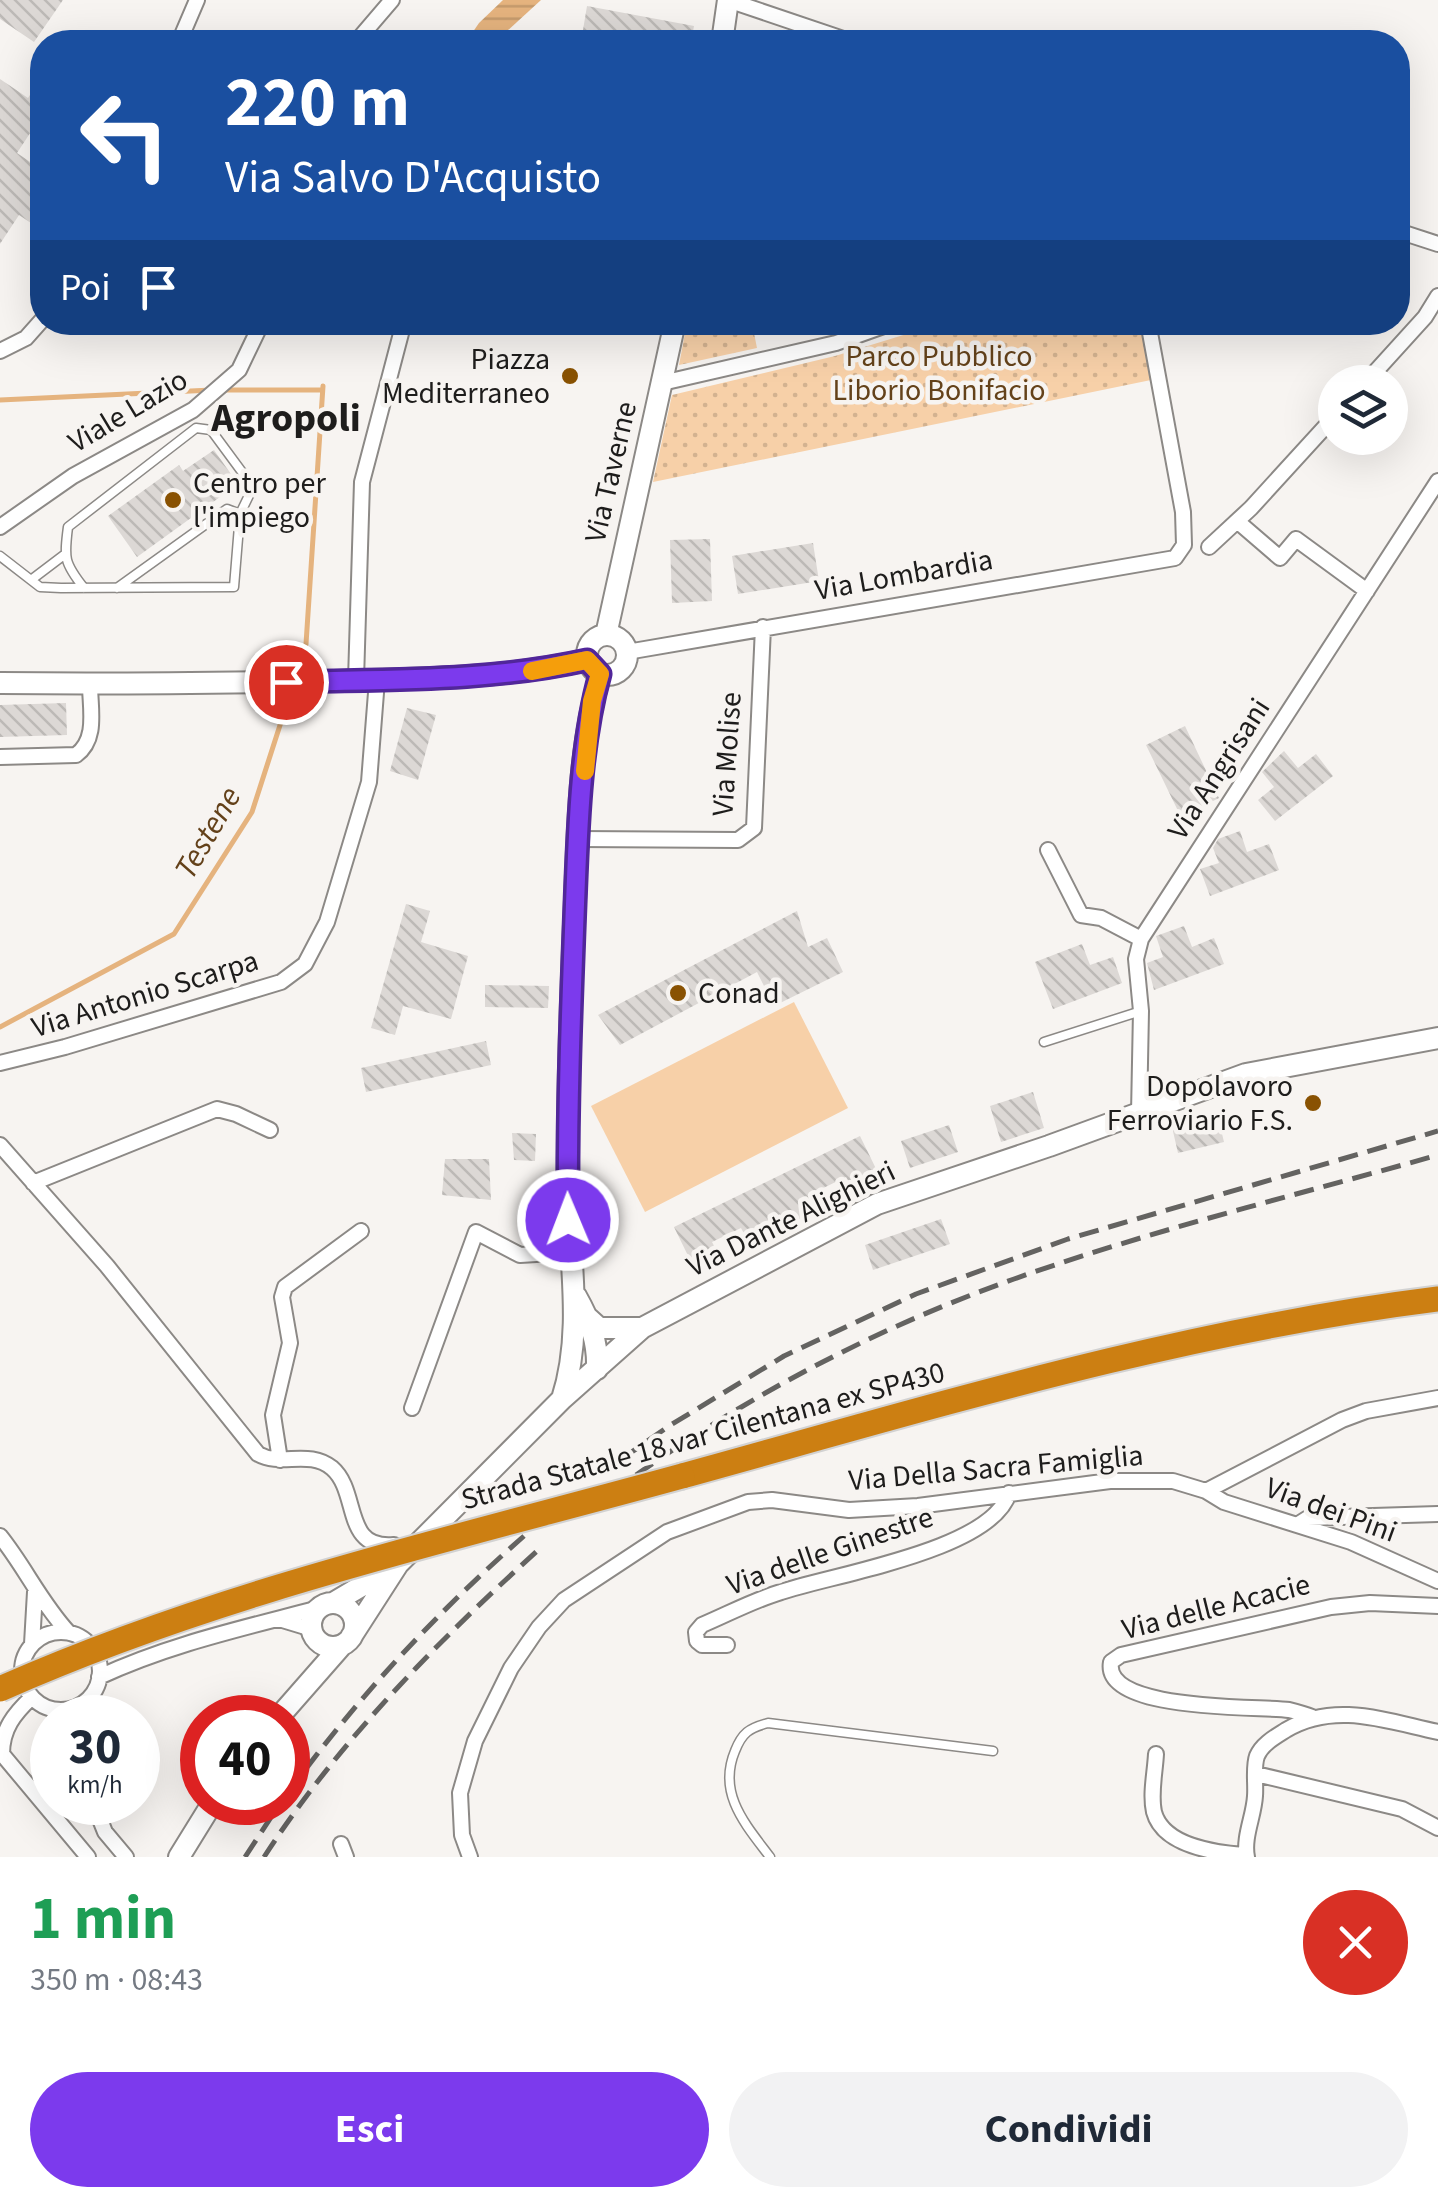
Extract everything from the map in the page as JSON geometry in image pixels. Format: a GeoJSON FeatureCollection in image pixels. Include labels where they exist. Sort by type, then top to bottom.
{"type":"FeatureCollection","features":[{"type":"Feature","properties":{"kind":"highway","name":"Strada Statale 18 var Cilentana ex SP430"},"geometry":{"type":"LineString","coordinates":[[0,1689],[151,1628],[288,1585],[682,1476],[1138,1353],[1307,1318],[1438,1299]]}},
{"type":"Feature","properties":{"kind":"street"},"geometry":{"type":"LineString","coordinates":[[184,30],[197,0]]}},
{"type":"Feature","properties":{"kind":"street"},"geometry":{"type":"LineString","coordinates":[[365,30],[389,0]]}},
{"type":"Feature","properties":{"kind":"street"},"geometry":{"type":"LineString","coordinates":[[724,30],[728,0],[817,30]]}},
{"type":"Feature","properties":{"kind":"street"},"geometry":{"type":"LineString","coordinates":[[1410,236],[1438,244]]}},
{"type":"Feature","properties":{"kind":"street"},"geometry":{"type":"LineString","coordinates":[[1382,365],[1426,318],[1438,296]]}},
{"type":"Feature","properties":{"kind":"street"},"geometry":{"type":"LineString","coordinates":[[0,351],[30,334]]}},
{"type":"Feature","properties":{"kind":"street","name":"Viale Lazio"},"geometry":{"type":"LineString","coordinates":[[0,527],[73,476],[193,410],[239,370],[256,335]]}},
{"type":"Feature","properties":{"kind":"street","name":"Via Antonio Scarpa"},"geometry":{"type":"LineString","coordinates":[[0,1063],[65,1048],[281,982],[305,964],[327,922],[369,782],[361,680],[362,482],[401,335]]}},
{"type":"Feature","properties":{"kind":"street","name":"Via Taverne"},"geometry":{"type":"LineString","coordinates":[[606,635],[672,335]]}},
{"type":"Feature","properties":{"kind":"street"},"geometry":{"type":"LineString","coordinates":[[662,383],[836,344],[860,335]]}},
{"type":"Feature","properties":{"kind":"street","name":"Via Lombardia"},"geometry":{"type":"LineString","coordinates":[[627,652],[1175,558],[1184,545],[1184,512],[1150,335]]}},
{"type":"Feature","properties":{"kind":"street"},"geometry":{"type":"LineString","coordinates":[[1209,547],[1318,434]]}},
{"type":"Feature","properties":{"kind":"street","name":"Via Angrisani"},"geometry":{"type":"LineString","coordinates":[[1141,939],[1438,481]]}},
{"type":"Feature","properties":{"kind":"street"},"geometry":{"type":"LineString","coordinates":[[1237,521],[1280,558],[1296,539],[1367,591]]}},
{"type":"Feature","properties":{"kind":"street","name":"Via Molise"},"geometry":{"type":"LineString","coordinates":[[578,838],[738,840],[754,828],[762,628]]}},
{"type":"Feature","properties":{"kind":"street"},"geometry":{"type":"LineString","coordinates":[[0,683],[470,678],[593,667],[612,675],[622,669],[627,652],[617,638],[606,635],[590,643],[593,667],[592,701],[578,838],[567,1090],[568,1252],[576,1296],[568,1381],[562,1399]]}},
{"type":"Feature","properties":{"kind":"street"},"geometry":{"type":"LineString","coordinates":[[0,757],[76,755],[86,748],[90,738],[90,684]]}},
{"type":"Feature","properties":{"kind":"street"},"geometry":{"type":"LineString","coordinates":[[1048,850],[1081,915],[1111,922],[1141,939],[1136,959],[1142,1012],[1138,1114]]}},
{"type":"Feature","properties":{"kind":"street","name":"Via Dante Alighieri"},"geometry":{"type":"LineString","coordinates":[[398,1564],[562,1399],[642,1328],[877,1204],[1246,1074],[1438,1038]]}},
{"type":"Feature","properties":{"kind":"street"},"geometry":{"type":"LineString","coordinates":[[33,1182],[217,1109],[270,1130]]}},
{"type":"Feature","properties":{"kind":"street"},"geometry":{"type":"LineString","coordinates":[[3,1154],[108,1266],[258,1454],[270,1461],[320,1461],[335,1471],[368,1542],[381,1546],[420,1542]]}},
{"type":"Feature","properties":{"kind":"street"},"geometry":{"type":"LineString","coordinates":[[280,1460],[273,1415],[290,1343],[282,1297],[285,1287],[362,1231]]}},
{"type":"Feature","properties":{"kind":"street"},"geometry":{"type":"LineString","coordinates":[[412,1408],[476,1232],[520,1255],[568,1252]]}},
{"type":"Feature","properties":{"kind":"street"},"geometry":{"type":"LineString","coordinates":[[576,1296],[598,1347],[597,1369]]}},
{"type":"Feature","properties":{"kind":"street"},"geometry":{"type":"LineString","coordinates":[[588,1318],[599,1328],[642,1328]]}},
{"type":"Feature","properties":{"kind":"street"},"geometry":{"type":"LineString","coordinates":[[572,1332],[580,1355],[597,1369]]}},
{"type":"Feature","properties":{"kind":"street"},"geometry":{"type":"LineString","coordinates":[[1206,1491],[1366,1410],[1438,1398]]}},
{"type":"Feature","properties":{"kind":"street","name":"Via Della Sacra Famiglia"},"geometry":{"type":"LineString","coordinates":[[470,1857],[462,1835],[460,1792],[476,1740],[511,1668],[539,1627],[564,1600],[667,1532],[748,1502],[772,1500],[850,1510],[918,1506],[1126,1481],[1173,1481],[1206,1491]]}},
{"type":"Feature","properties":{"kind":"street","name":"Via dei Pini"},"geometry":{"type":"LineString","coordinates":[[1206,1491],[1224,1502],[1352,1542],[1438,1581]]}},
{"type":"Feature","properties":{"kind":"street","name":"Via delle Ginestre"},"geometry":{"type":"LineString","coordinates":[[727,1644],[702,1645],[696,1640],[696,1632],[702,1625],[778,1592],[920,1556],[994,1518],[1005,1506],[1009,1493]]}},
{"type":"Feature","properties":{"kind":"street"},"geometry":{"type":"LineString","coordinates":[[1296,1525],[1308,1518],[1438,1514]]}},
{"type":"Feature","properties":{"kind":"street"},"geometry":{"type":"LineString","coordinates":[[0,1536],[22,1564],[35,1592],[69,1633],[94,1650],[99,1677],[91,1695]]}},
{"type":"Feature","properties":{"kind":"street"},"geometry":{"type":"LineString","coordinates":[[310,1679],[313,1617],[398,1564]]}},
{"type":"Feature","properties":{"kind":"street"},"geometry":{"type":"LineString","coordinates":[[297,1695],[347,1641],[398,1564]]}},
{"type":"Feature","properties":{"kind":"street"},"geometry":{"type":"LineString","coordinates":[[32,1644],[35,1592]]}},
{"type":"Feature","properties":{"kind":"street","name":"Via delle Acacie"},"geometry":{"type":"LineString","coordinates":[[1312,1717],[1292,1710],[1189,1704],[1138,1694],[1115,1682],[1110,1672],[1112,1662],[1121,1655],[1331,1607],[1370,1603],[1438,1606]]}},
{"type":"Feature","properties":{"kind":"street"},"geometry":{"type":"LineString","coordinates":[[99,1677],[144,1656],[215,1634],[326,1606],[350,1612],[355,1624],[347,1641],[330,1646],[278,1619]]}},
{"type":"Feature","properties":{"kind":"street"},"geometry":{"type":"LineString","coordinates":[[31,1695],[22,1676],[32,1644],[43,1636],[69,1633]]}},
{"type":"Feature","properties":{"kind":"street"},"geometry":{"type":"LineString","coordinates":[[94,1650],[144,1656]]}},
{"type":"Feature","properties":{"kind":"street"},"geometry":{"type":"LineString","coordinates":[[30,1699],[15,1713],[2,1738],[2,1754],[30,1788]]}},
{"type":"Feature","properties":{"kind":"street"},"geometry":{"type":"LineString","coordinates":[[1156,1754],[1154,1814],[1162,1829],[1188,1844],[1246,1856],[1257,1757],[1268,1742],[1312,1717],[1334,1713],[1438,1732]]}},
{"type":"Feature","properties":{"kind":"street"},"geometry":{"type":"LineString","coordinates":[[1256,1774],[1402,1810],[1438,1828]]}},
{"type":"Feature","properties":{"kind":"street"},"geometry":{"type":"LineString","coordinates":[[61,1825],[88,1857]]}},
{"type":"Feature","properties":{"kind":"street"},"geometry":{"type":"LineString","coordinates":[[102,1825],[126,1857]]}},
{"type":"Feature","properties":{"kind":"street"},"geometry":{"type":"LineString","coordinates":[[179,1857],[198,1825]]}},
{"type":"Feature","properties":{"kind":"lane"},"geometry":{"type":"LineString","coordinates":[[0,556],[40,587],[84,588],[117,588],[234,587],[240,514],[253,488],[211,430],[196,428],[68,527],[64,555],[68,569],[84,588]]}},
{"type":"Feature","properties":{"kind":"lane"},"geometry":{"type":"LineString","coordinates":[[117,588],[227,509],[240,514]]}},
{"type":"Feature","properties":{"kind":"lane"},"geometry":{"type":"LineString","coordinates":[[31,580],[64,555]]}},
{"type":"Feature","properties":{"kind":"lane"},"geometry":{"type":"LineString","coordinates":[[1044,1042],[1142,1012]]}},
{"type":"Feature","properties":{"kind":"lane"},"geometry":{"type":"LineString","coordinates":[[770,1857],[738,1814],[729,1792],[729,1766],[741,1736],[752,1728],[768,1723],[993,1751]]}},
{"type":"Feature","properties":{"kind":"green space"},"geometry":{"type":"Polygon","coordinates":[[[685,335],[754,335],[757,348],[679,365],[685,335]]]}},
{"type":"Feature","properties":{"kind":"green space","name":"Parco Pubblico Liborio Bonifacio"},"geometry":{"type":"Polygon","coordinates":[[[903,335],[1142,335],[1151,380],[653,482],[672,395],[835,356],[903,335]]]}},
{"type":"Feature","properties":{"kind":"green space"},"geometry":{"type":"Polygon","coordinates":[[[794,1002],[848,1108],[645,1212],[591,1106],[794,1002]]]}},
{"type":"Feature","properties":{"kind":"shaded area"},"geometry":{"type":"Polygon","coordinates":[[[503,0],[541,0],[508,30],[474,30],[503,0]]]}},
{"type":"Feature","properties":{"kind":"building"},"geometry":{"type":"Polygon","coordinates":[[[0,0],[63,0],[42,30],[30,30],[30,39],[0,19],[0,0]]]}},
{"type":"Feature","properties":{"kind":"building"},"geometry":{"type":"Polygon","coordinates":[[[587,6],[694,26],[693,30],[583,30],[587,6]]]}},
{"type":"Feature","properties":{"kind":"building"},"geometry":{"type":"Polygon","coordinates":[[[0,79],[28,98],[30,95],[30,133],[17,153],[30,162],[30,222],[19,215],[0,244],[0,79]]]}},
{"type":"Feature","properties":{"kind":"building","name":"Centro per l'impiego"},"geometry":{"type":"Polygon","coordinates":[[[214,450],[238,484],[137,557],[108,516],[179,465],[183,471],[214,450]]]}},
{"type":"Feature","properties":{"kind":"building"},"geometry":{"type":"Polygon","coordinates":[[[710,539],[712,601],[672,603],[670,540],[710,539]]]}},
{"type":"Feature","properties":{"kind":"building"},"geometry":{"type":"Polygon","coordinates":[[[813,543],[819,581],[738,594],[732,556],[813,543]]]}},
{"type":"Feature","properties":{"kind":"building"},"geometry":{"type":"Polygon","coordinates":[[[66,703],[67,735],[0,737],[0,705],[66,703]]]}},
{"type":"Feature","properties":{"kind":"building"},"geometry":{"type":"Polygon","coordinates":[[[407,708],[436,715],[418,780],[390,771],[407,708]]]}},
{"type":"Feature","properties":{"kind":"building"},"geometry":{"type":"Polygon","coordinates":[[[1185,726],[1219,798],[1181,817],[1146,745],[1185,726]]]}},
{"type":"Feature","properties":{"kind":"building"},"geometry":{"type":"Polygon","coordinates":[[[1284,751],[1298,768],[1316,754],[1333,776],[1275,821],[1258,800],[1274,787],[1262,772],[1284,751]]]}},
{"type":"Feature","properties":{"kind":"building"},"geometry":{"type":"Polygon","coordinates":[[[1240,831],[1247,852],[1269,844],[1279,870],[1210,896],[1200,869],[1219,863],[1213,848],[1218,839],[1240,831]]]}},
{"type":"Feature","properties":{"kind":"building"},"geometry":{"type":"Polygon","coordinates":[[[406,904],[430,911],[421,942],[468,956],[451,1019],[403,1006],[395,1035],[371,1028],[406,904]]]}},
{"type":"Feature","properties":{"kind":"building","name":"Conad"},"geometry":{"type":"Polygon","coordinates":[[[797,911],[808,947],[827,938],[843,972],[774,1006],[757,972],[620,1045],[598,1015],[797,911]]]}},
{"type":"Feature","properties":{"kind":"building"},"geometry":{"type":"Polygon","coordinates":[[[1184,926],[1192,947],[1214,938],[1224,964],[1154,990],[1147,963],[1163,957],[1156,936],[1184,926]]]}},
{"type":"Feature","properties":{"kind":"building"},"geometry":{"type":"Polygon","coordinates":[[[1082,944],[1090,965],[1113,957],[1122,983],[1053,1009],[1035,962],[1082,944]]]}},
{"type":"Feature","properties":{"kind":"building"},"geometry":{"type":"Polygon","coordinates":[[[485,985],[549,986],[548,1008],[485,1007],[485,985]]]}},
{"type":"Feature","properties":{"kind":"building"},"geometry":{"type":"Polygon","coordinates":[[[486,1041],[491,1065],[366,1092],[361,1068],[486,1041]]]}},
{"type":"Feature","properties":{"kind":"building"},"geometry":{"type":"Polygon","coordinates":[[[1033,1092],[1044,1128],[1001,1142],[990,1106],[1033,1092]]]}},
{"type":"Feature","properties":{"kind":"building"},"geometry":{"type":"Polygon","coordinates":[[[1218,1117],[1224,1142],[1178,1153],[1172,1127],[1218,1117]]]}},
{"type":"Feature","properties":{"kind":"building"},"geometry":{"type":"Polygon","coordinates":[[[949,1125],[958,1152],[910,1168],[901,1141],[949,1125]]]}},
{"type":"Feature","properties":{"kind":"building"},"geometry":{"type":"Polygon","coordinates":[[[512,1133],[536,1134],[535,1161],[514,1160],[512,1133]]]}},
{"type":"Feature","properties":{"kind":"building"},"geometry":{"type":"Polygon","coordinates":[[[860,1136],[881,1179],[854,1192],[846,1177],[815,1192],[822,1208],[796,1221],[749,1243],[741,1228],[712,1242],[720,1257],[695,1270],[674,1227],[860,1136]]]}},
{"type":"Feature","properties":{"kind":"building"},"geometry":{"type":"Polygon","coordinates":[[[445,1159],[489,1159],[491,1200],[442,1195],[445,1159]]]}},
{"type":"Feature","properties":{"kind":"building"},"geometry":{"type":"Polygon","coordinates":[[[941,1219],[950,1244],[873,1270],[865,1245],[941,1219]]]}},
{"type":"Feature","properties":{"kind":"waterway","name":"Testene"},"geometry":{"type":"LineString","coordinates":[[295,678],[306,644],[323,386]]}},
{"type":"Feature","properties":{"kind":"waterway"},"geometry":{"type":"LineString","coordinates":[[0,400],[212,390]]}},
{"type":"Feature","properties":{"kind":"waterway"},"geometry":{"type":"LineString","coordinates":[[223,390],[322,390]]}},
{"type":"Feature","properties":{"kind":"waterway","name":"Testene"},"geometry":{"type":"LineString","coordinates":[[0,1027],[174,934],[252,812],[292,688]]}},
{"type":"Feature","properties":{"kind":"railway"},"geometry":{"type":"LineString","coordinates":[[623,1458],[784,1356],[916,1294],[1068,1239],[1438,1131]]}},
{"type":"Feature","properties":{"kind":"railway"},"geometry":{"type":"LineString","coordinates":[[636,1475],[725,1417],[818,1364],[964,1298],[1119,1245],[1438,1155]]}},
{"type":"Feature","properties":{"kind":"railway"},"geometry":{"type":"LineString","coordinates":[[310,1764],[398,1658],[524,1536]]}},
{"type":"Feature","properties":{"kind":"railway"},"geometry":{"type":"LineString","coordinates":[[264,1857],[357,1733],[462,1621],[537,1551]]}},
{"type":"Feature","properties":{"kind":"railway"},"geometry":{"type":"LineString","coordinates":[[245,1857],[266,1825]]}},
{"type":"Feature","properties":{"kind":"slow traffic"},"geometry":{"type":"LineString","coordinates":[[532,671],[587,660],[594,672],[600,674],[592,701],[585,771]]}},
{"type":"Feature","properties":{"kind":"place","name":"Piazza Mediterraneo"},"geometry":{"type":"Point","coordinates":[570,376]}},
{"type":"Feature","properties":{"kind":"place","name":"Centro per l'impiego"},"geometry":{"type":"Point","coordinates":[173,500]}},
{"type":"Feature","properties":{"kind":"place","name":"Conad"},"geometry":{"type":"Point","coordinates":[678,993]}},
{"type":"Feature","properties":{"kind":"place","name":"Dopolavoro Ferroviario F.S."},"geometry":{"type":"Point","coordinates":[1313,1103]}},
{"type":"Feature","properties":{"kind":"district","name":"Agropoli"},"geometry":{"type":"Point","coordinates":[286,418]}},
{"type":"Feature","properties":{"kind":"route"},"geometry":{"type":"LineString","coordinates":[[286,682],[470,678],[542,670],[587,660],[594,672],[600,674],[592,701],[578,838],[567,1090],[568,1220]]}}]}
